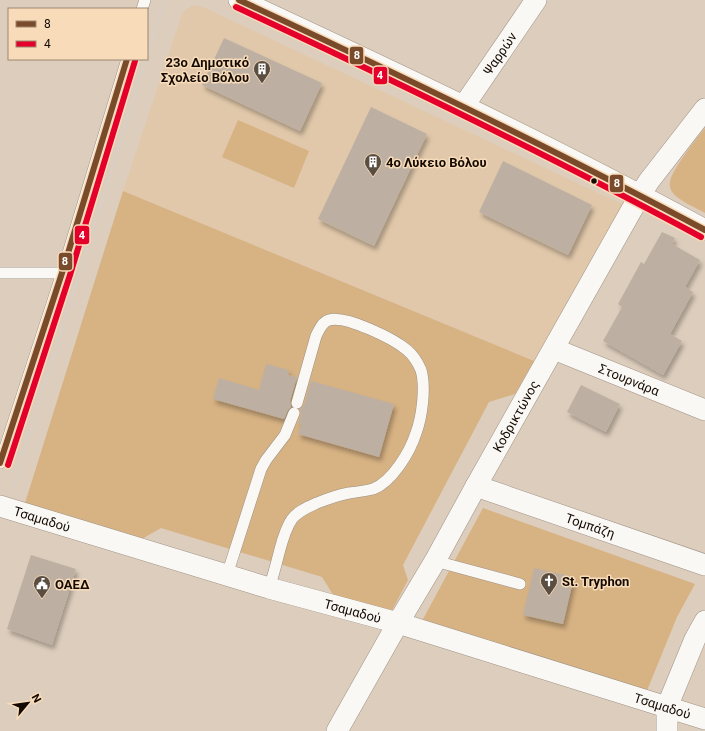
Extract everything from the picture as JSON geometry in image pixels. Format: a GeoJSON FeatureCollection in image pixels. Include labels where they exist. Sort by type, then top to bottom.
{"type":"FeatureCollection","features":[{"type":"Feature","properties":{"kind":"street"},"geometry":{"type":"LineString","coordinates":[[239,0],[463,106],[640,195],[705,230]]}},
{"type":"Feature","properties":{"kind":"street","name":"Ψαρρών"},"geometry":{"type":"LineString","coordinates":[[463,106],[536,0]]}},
{"type":"Feature","properties":{"kind":"street","name":"Κοδρικτώνος"},"geometry":{"type":"LineString","coordinates":[[337,731],[435,561],[640,195],[705,109]]}},
{"type":"Feature","properties":{"kind":"street","name":"Στουρνάρα"},"geometry":{"type":"LineString","coordinates":[[554,349],[705,410]]}},
{"type":"Feature","properties":{"kind":"street","name":"Τομπάζη"},"geometry":{"type":"LineString","coordinates":[[476,486],[705,565]]}},
{"type":"Feature","properties":{"kind":"street","name":"Τσαμαδού"},"geometry":{"type":"LineString","coordinates":[[3,507],[227,576],[398,623],[705,719]]}},
{"type":"Feature","properties":{"kind":"street"},"geometry":{"type":"LineString","coordinates":[[667,731],[667,707],[695,639],[705,621]]}},
{"type":"Feature","properties":{"kind":"lane"},"geometry":{"type":"LineString","coordinates":[[0,463],[62,273],[127,60]]}},
{"type":"Feature","properties":{"kind":"lane"},"geometry":{"type":"LineString","coordinates":[[0,273],[62,273]]}},
{"type":"Feature","properties":{"kind":"lane"},"geometry":{"type":"LineString","coordinates":[[227,576],[261,469],[285,435],[295,408],[316,336],[323,324],[329,320],[346,321],[385,336],[407,350],[415,359],[421,371],[423,400],[422,414],[416,434],[409,449],[390,478],[371,489],[340,495],[310,506],[292,519],[285,532],[269,588]]}},
{"type":"Feature","properties":{"kind":"lane"},"geometry":{"type":"LineString","coordinates":[[435,561],[520,584]]}},
{"type":"Feature","properties":{"kind":"path"},"geometry":{"type":"LineString","coordinates":[[148,53],[164,0]]}},
{"type":"Feature","properties":{"kind":"path"},"geometry":{"type":"LineString","coordinates":[[3,507],[146,60]]}},
{"type":"Feature","properties":{"kind":"shaded area"},"geometry":{"type":"Polygon","coordinates":[[[193,5],[205,8],[624,205],[534,361],[123,191],[182,14],[193,5]]]}},
{"type":"Feature","properties":{"kind":"shaded area"},"geometry":{"type":"Polygon","coordinates":[[[238,120],[309,151],[294,188],[222,157],[238,120]]]}},
{"type":"Feature","properties":{"kind":"shaded area"},"geometry":{"type":"Polygon","coordinates":[[[705,128],[705,213],[676,196],[671,190],[670,184],[671,177],[679,163],[705,128]]]}},
{"type":"Feature","properties":{"kind":"shaded area"},"geometry":{"type":"Polygon","coordinates":[[[123,191],[534,361],[515,394],[489,402],[403,565],[408,580],[388,618],[337,601],[322,577],[161,528],[140,540],[25,503],[123,191]]]}},
{"type":"Feature","properties":{"kind":"shaded area"},"geometry":{"type":"Polygon","coordinates":[[[483,508],[695,584],[677,617],[646,693],[422,621],[483,508]]]}},
{"type":"Feature","properties":{"kind":"building","name":"23ο Δημοτικό Σχολείο Βόλου"},"geometry":{"type":"Polygon","coordinates":[[[224,38],[322,83],[300,131],[202,85],[224,38]]]}},
{"type":"Feature","properties":{"kind":"building","name":"4ο Λύκειο Βόλου"},"geometry":{"type":"Polygon","coordinates":[[[371,107],[427,134],[374,246],[318,219],[371,107]]]}},
{"type":"Feature","properties":{"kind":"building"},"geometry":{"type":"Polygon","coordinates":[[[503,161],[592,205],[568,255],[479,212],[503,161]]]}},
{"type":"Feature","properties":{"kind":"building"},"geometry":{"type":"Polygon","coordinates":[[[662,232],[675,238],[672,244],[700,260],[685,287],[693,292],[670,334],[682,341],[663,375],[603,341],[622,307],[618,304],[641,262],[644,264],[662,232]]]}},
{"type":"Feature","properties":{"kind":"building"},"geometry":{"type":"Polygon","coordinates":[[[266,364],[289,370],[288,375],[297,377],[290,401],[291,407],[284,419],[213,399],[219,378],[259,390],[266,364]]]}},
{"type":"Feature","properties":{"kind":"building"},"geometry":{"type":"Polygon","coordinates":[[[311,381],[394,404],[379,457],[298,434],[301,424],[298,423],[301,415],[300,409],[304,405],[311,381]]]}},
{"type":"Feature","properties":{"kind":"building"},"geometry":{"type":"Polygon","coordinates":[[[581,385],[620,404],[606,432],[567,412],[581,385]]]}},
{"type":"Feature","properties":{"kind":"building","name":"ΟΑΕΔ"},"geometry":{"type":"Polygon","coordinates":[[[31,555],[76,569],[52,645],[7,629],[31,555]]]}},
{"type":"Feature","properties":{"kind":"building","name":"St. Tryphon"},"geometry":{"type":"Polygon","coordinates":[[[534,568],[574,577],[563,624],[523,615],[534,568]]]}},
{"type":"Feature","properties":{"kind":"transit line","name":"8"},"geometry":{"type":"LineString","coordinates":[[239,0],[474,112],[705,230]]}},
{"type":"Feature","properties":{"kind":"transit line","name":"4"},"geometry":{"type":"LineString","coordinates":[[236,7],[354,62],[470,119],[701,237]]}},
{"type":"Feature","properties":{"kind":"transit line","name":"8"},"geometry":{"type":"LineString","coordinates":[[0,463],[62,273],[127,60]]}},
{"type":"Feature","properties":{"kind":"transit line","name":"4"},"geometry":{"type":"LineString","coordinates":[[8,465],[70,275],[135,61]]}},
{"type":"Feature","properties":{"kind":"place","name":"23ο Δημοτικό Σχολείο Βόλου"},"geometry":{"type":"Point","coordinates":[262,84]}},
{"type":"Feature","properties":{"kind":"place","name":"4ο Λύκειο Βόλου"},"geometry":{"type":"Point","coordinates":[373,177]}},
{"type":"Feature","properties":{"kind":"place","name":"St. Tryphon"},"geometry":{"type":"Point","coordinates":[549,596]}},
{"type":"Feature","properties":{"kind":"place","name":"ΟΑΕΔ"},"geometry":{"type":"Point","coordinates":[42,599]}}]}
